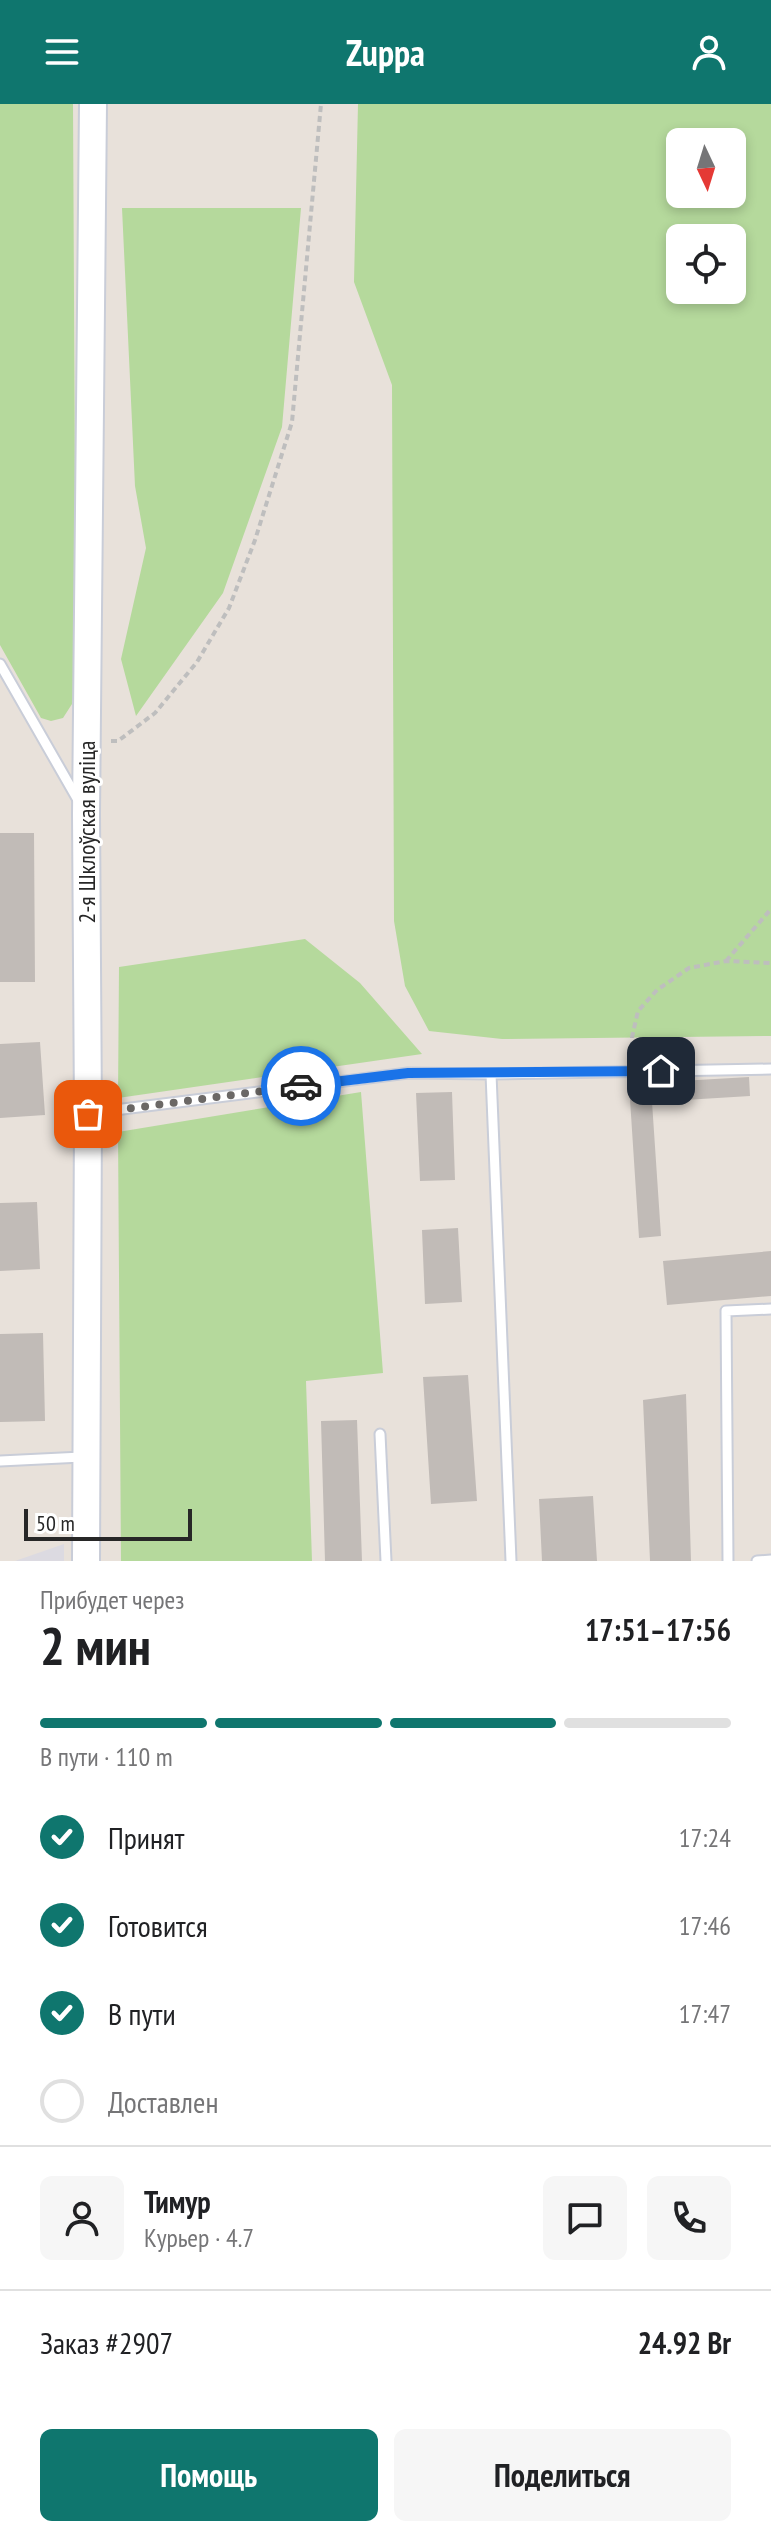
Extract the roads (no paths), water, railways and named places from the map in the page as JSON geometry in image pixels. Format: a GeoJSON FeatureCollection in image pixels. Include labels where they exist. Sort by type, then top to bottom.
{"type":"FeatureCollection","features":[{"type":"Feature","properties":{"kind":"street","name":"2-я Шклоўская вуліца"},"geometry":{"type":"LineString","coordinates":[[86,1561],[86,741],[93,104]]}},
{"type":"Feature","properties":{"kind":"lane"},"geometry":{"type":"LineString","coordinates":[[0,664],[86,814]]}},
{"type":"Feature","properties":{"kind":"lane"},"geometry":{"type":"LineString","coordinates":[[88,1114],[408,1073],[771,1069]]}},
{"type":"Feature","properties":{"kind":"lane"},"geometry":{"type":"LineString","coordinates":[[491,1074],[511,1561]]}},
{"type":"Feature","properties":{"kind":"lane"},"geometry":{"type":"LineString","coordinates":[[728,1561],[726,1311],[771,1309]]}},
{"type":"Feature","properties":{"kind":"lane"},"geometry":{"type":"LineString","coordinates":[[380,1434],[386,1561]]}},
{"type":"Feature","properties":{"kind":"lane"},"geometry":{"type":"LineString","coordinates":[[0,1461],[86,1457]]}},
{"type":"Feature","properties":{"kind":"lane"},"geometry":{"type":"LineString","coordinates":[[757,1561],[771,1560]]}}]}
